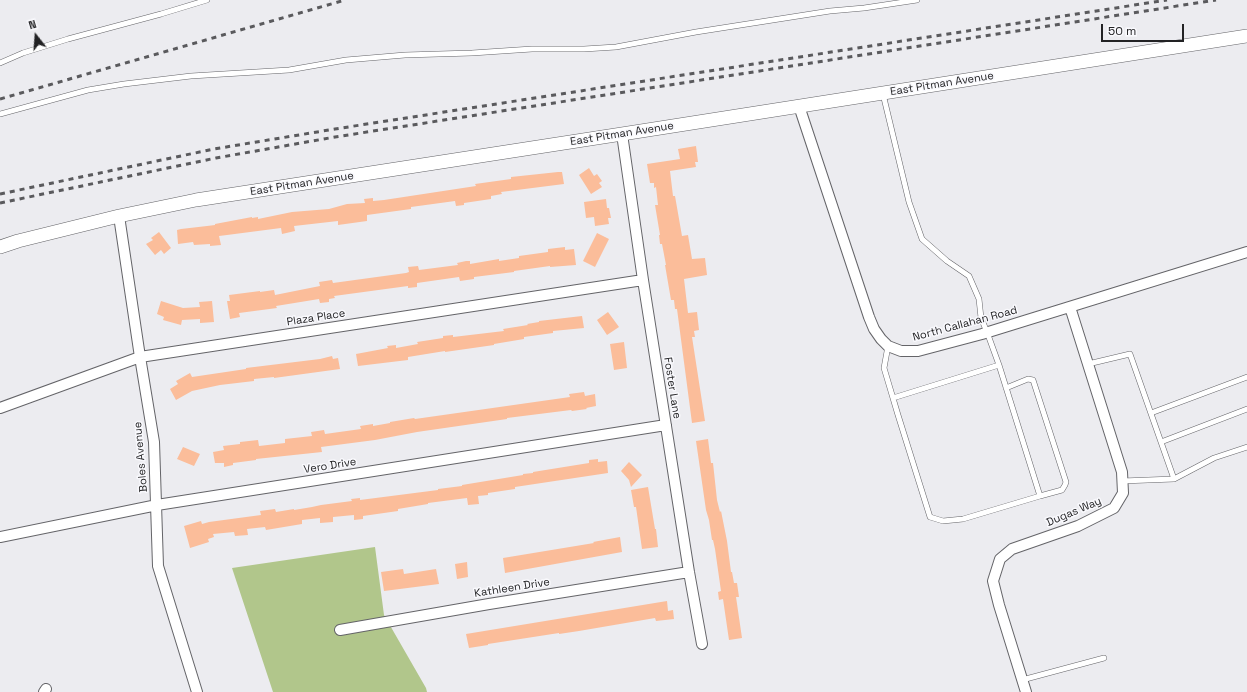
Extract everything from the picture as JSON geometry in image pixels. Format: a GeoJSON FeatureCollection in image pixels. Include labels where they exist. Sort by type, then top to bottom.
{"type":"FeatureCollection","features":[{"type":"Feature","properties":{"kind":"street","name":"East Pitman Avenue"},"geometry":{"type":"LineString","coordinates":[[0,248],[18,241],[119,216],[196,200],[1247,36]]}},
{"type":"Feature","properties":{"kind":"street"},"geometry":{"type":"LineString","coordinates":[[799,106],[869,317],[874,330],[888,346]]}},
{"type":"Feature","properties":{"kind":"street","name":"Foster Lane"},"geometry":{"type":"LineString","coordinates":[[622,134],[643,280],[689,572],[702,644]]}},
{"type":"Feature","properties":{"kind":"street","name":"Boles Avenue"},"geometry":{"type":"LineString","coordinates":[[119,216],[154,442],[158,566],[197,692]]}},
{"type":"Feature","properties":{"kind":"street","name":"North Callahan Road"},"geometry":{"type":"LineString","coordinates":[[888,346],[901,351],[918,351],[987,332],[1247,252]]}},
{"type":"Feature","properties":{"kind":"street","name":"Plaza Place"},"geometry":{"type":"LineString","coordinates":[[0,408],[140,357],[643,280]]}},
{"type":"Feature","properties":{"kind":"street","name":"Dugas Way"},"geometry":{"type":"LineString","coordinates":[[1026,692],[993,581],[1000,559],[1012,549],[1078,526],[1114,508],[1123,493],[1122,472],[1070,307]]}},
{"type":"Feature","properties":{"kind":"street","name":"Vero Drive"},"geometry":{"type":"LineString","coordinates":[[0,537],[156,505],[666,425]]}},
{"type":"Feature","properties":{"kind":"street","name":"Kathleen Drive"},"geometry":{"type":"LineString","coordinates":[[340,630],[481,605],[689,572]]}},
{"type":"Feature","properties":{"kind":"lane"},"geometry":{"type":"LineString","coordinates":[[0,64],[23,53],[68,39],[207,0]]}},
{"type":"Feature","properties":{"kind":"lane"},"geometry":{"type":"LineString","coordinates":[[0,114],[88,90],[124,84],[192,76],[289,70],[346,60],[405,55],[616,47],[689,33],[830,11],[864,8],[917,0]]}},
{"type":"Feature","properties":{"kind":"lane"},"geometry":{"type":"LineString","coordinates":[[882,93],[909,202],[922,239],[947,261],[969,276],[979,299],[981,318],[999,365],[1040,496]]}},
{"type":"Feature","properties":{"kind":"lane"},"geometry":{"type":"LineString","coordinates":[[888,346],[884,368],[898,415],[930,516],[943,521],[963,519],[1062,490],[1065,485],[1066,482],[1033,380],[1028,380],[1006,388]]}},
{"type":"Feature","properties":{"kind":"lane"},"geometry":{"type":"LineString","coordinates":[[1088,364],[1130,354],[1174,479]]}},
{"type":"Feature","properties":{"kind":"lane"},"geometry":{"type":"LineString","coordinates":[[893,398],[999,365]]}},
{"type":"Feature","properties":{"kind":"lane"},"geometry":{"type":"LineString","coordinates":[[1151,413],[1247,377]]}},
{"type":"Feature","properties":{"kind":"lane"},"geometry":{"type":"LineString","coordinates":[[1161,442],[1247,409]]}},
{"type":"Feature","properties":{"kind":"lane"},"geometry":{"type":"LineString","coordinates":[[1122,481],[1174,479],[1214,458],[1247,447]]}},
{"type":"Feature","properties":{"kind":"lane"},"geometry":{"type":"LineString","coordinates":[[1022,680],[1104,658]]}},
{"type":"Feature","properties":{"kind":"green space"},"geometry":{"type":"Polygon","coordinates":[[[375,547],[384,615],[427,692],[273,692],[232,568],[375,547]]]}},
{"type":"Feature","properties":{"kind":"building"},"geometry":{"type":"Polygon","coordinates":[[[696,146],[698,162],[695,162],[696,167],[670,171],[673,196],[675,196],[682,236],[688,235],[692,259],[705,258],[707,275],[684,279],[688,313],[697,312],[699,330],[694,331],[695,337],[692,337],[705,421],[692,423],[677,309],[675,309],[674,300],[671,300],[662,244],[660,244],[655,205],[658,205],[656,187],[654,188],[654,183],[650,183],[647,164],[680,159],[678,149],[696,146]]]}},
{"type":"Feature","properties":{"kind":"building"},"geometry":{"type":"Polygon","coordinates":[[[589,168],[594,176],[597,174],[602,181],[599,183],[602,187],[591,194],[579,175],[589,168]]]}},
{"type":"Feature","properties":{"kind":"building"},"geometry":{"type":"Polygon","coordinates":[[[562,172],[564,184],[501,192],[502,194],[491,196],[491,199],[464,203],[464,205],[456,206],[455,201],[411,207],[411,209],[367,215],[367,221],[338,225],[338,221],[294,226],[295,231],[282,234],[281,228],[219,236],[221,245],[194,245],[193,242],[178,244],[177,230],[181,229],[215,225],[252,217],[258,217],[258,219],[292,212],[329,209],[347,204],[365,203],[364,199],[373,198],[373,201],[384,200],[476,186],[475,184],[511,179],[511,177],[562,172]]]}},
{"type":"Feature","properties":{"kind":"building"},"geometry":{"type":"Polygon","coordinates":[[[606,199],[607,208],[609,208],[611,218],[608,218],[609,224],[595,226],[594,217],[586,218],[584,202],[606,199]]]}},
{"type":"Feature","properties":{"kind":"building"},"geometry":{"type":"Polygon","coordinates":[[[159,232],[171,248],[164,254],[161,250],[155,255],[146,244],[153,240],[151,238],[159,232]]]}},
{"type":"Feature","properties":{"kind":"building"},"geometry":{"type":"Polygon","coordinates":[[[597,233],[609,239],[595,267],[583,261],[597,233]]]}},
{"type":"Feature","properties":{"kind":"building"},"geometry":{"type":"Polygon","coordinates":[[[565,247],[565,250],[574,249],[576,265],[550,266],[474,277],[474,279],[460,281],[459,277],[417,283],[417,287],[408,288],[408,286],[334,296],[335,298],[329,299],[329,302],[320,303],[319,299],[276,306],[277,308],[239,313],[240,317],[230,319],[227,301],[230,301],[229,295],[274,290],[275,295],[320,286],[319,282],[332,280],[333,283],[406,273],[409,272],[408,267],[418,266],[419,270],[458,265],[457,263],[466,261],[470,261],[470,264],[499,259],[499,261],[519,258],[519,256],[548,252],[548,249],[565,247]]]}},
{"type":"Feature","properties":{"kind":"building"},"geometry":{"type":"Polygon","coordinates":[[[161,301],[183,308],[200,307],[199,302],[212,301],[214,322],[200,323],[200,319],[182,320],[181,325],[163,320],[164,317],[157,314],[161,301]]]}},
{"type":"Feature","properties":{"kind":"building"},"geometry":{"type":"Polygon","coordinates":[[[608,312],[619,327],[607,335],[597,320],[608,312]]]}},
{"type":"Feature","properties":{"kind":"building"},"geometry":{"type":"Polygon","coordinates":[[[582,316],[584,328],[553,331],[553,333],[524,337],[524,339],[494,345],[408,357],[408,360],[358,366],[356,354],[388,348],[387,346],[396,345],[396,348],[418,344],[417,342],[443,338],[443,336],[453,335],[453,337],[504,331],[503,329],[528,325],[527,324],[539,321],[582,316]]]}},
{"type":"Feature","properties":{"kind":"building"},"geometry":{"type":"Polygon","coordinates":[[[624,342],[627,368],[614,370],[610,344],[624,342]]]}},
{"type":"Feature","properties":{"kind":"building"},"geometry":{"type":"Polygon","coordinates":[[[332,356],[333,359],[338,358],[340,369],[274,378],[254,379],[254,381],[220,385],[192,391],[176,400],[170,389],[178,384],[176,381],[190,373],[192,377],[332,356]]]}},
{"type":"Feature","properties":{"kind":"building"},"geometry":{"type":"Polygon","coordinates":[[[584,392],[585,396],[595,394],[596,406],[586,408],[587,409],[507,418],[375,440],[321,447],[322,452],[256,459],[233,463],[233,465],[224,467],[224,463],[215,463],[213,452],[224,450],[223,446],[240,444],[240,442],[258,440],[259,446],[285,443],[285,439],[312,436],[311,432],[324,430],[325,434],[361,429],[360,426],[373,424],[373,426],[414,418],[570,397],[569,394],[584,392]]]}},
{"type":"Feature","properties":{"kind":"building"},"geometry":{"type":"Polygon","coordinates":[[[708,439],[711,463],[713,463],[717,500],[720,512],[721,511],[727,541],[731,572],[734,583],[737,583],[739,597],[736,597],[742,638],[729,640],[723,599],[719,600],[718,592],[721,591],[715,549],[706,510],[696,441],[708,439]]]}},
{"type":"Feature","properties":{"kind":"building"},"geometry":{"type":"Polygon","coordinates":[[[183,447],[200,454],[194,466],[177,459],[183,447]]]}},
{"type":"Feature","properties":{"kind":"building"},"geometry":{"type":"Polygon","coordinates":[[[598,459],[598,462],[607,461],[608,473],[515,487],[515,489],[488,493],[488,495],[478,496],[479,504],[468,505],[467,498],[428,503],[398,509],[398,511],[363,516],[363,519],[354,520],[354,515],[333,517],[333,522],[320,523],[320,518],[302,520],[302,524],[266,530],[265,527],[247,529],[248,535],[235,536],[234,532],[213,534],[214,537],[208,539],[209,542],[190,548],[184,526],[201,521],[202,524],[261,515],[260,511],[275,509],[276,512],[294,510],[352,501],[351,499],[360,498],[360,500],[438,490],[589,463],[589,460],[598,459]]]}},
{"type":"Feature","properties":{"kind":"building"},"geometry":{"type":"Polygon","coordinates":[[[629,462],[642,475],[631,487],[629,480],[621,471],[629,462]]]}},
{"type":"Feature","properties":{"kind":"building"},"geometry":{"type":"Polygon","coordinates":[[[648,487],[658,547],[642,549],[636,507],[634,507],[631,490],[648,487]]]}},
{"type":"Feature","properties":{"kind":"building"},"geometry":{"type":"Polygon","coordinates":[[[620,537],[622,552],[505,573],[503,558],[594,543],[593,542],[620,537]]]}},
{"type":"Feature","properties":{"kind":"building"},"geometry":{"type":"Polygon","coordinates":[[[467,562],[468,577],[457,579],[455,564],[467,562]]]}},
{"type":"Feature","properties":{"kind":"building"},"geometry":{"type":"Polygon","coordinates":[[[403,569],[404,574],[436,569],[439,584],[384,591],[381,572],[403,569]]]}},
{"type":"Feature","properties":{"kind":"building"},"geometry":{"type":"Polygon","coordinates":[[[667,601],[668,611],[673,610],[674,619],[656,621],[655,618],[469,648],[466,634],[667,601]]]}},
{"type":"Feature","properties":{"kind":"railway"},"geometry":{"type":"LineString","coordinates":[[0,99],[345,0]]}},
{"type":"Feature","properties":{"kind":"railway"},"geometry":{"type":"LineString","coordinates":[[0,194],[214,149],[1167,0]]}},
{"type":"Feature","properties":{"kind":"railway"},"geometry":{"type":"LineString","coordinates":[[0,203],[216,158],[335,137],[1216,0]]}}]}
